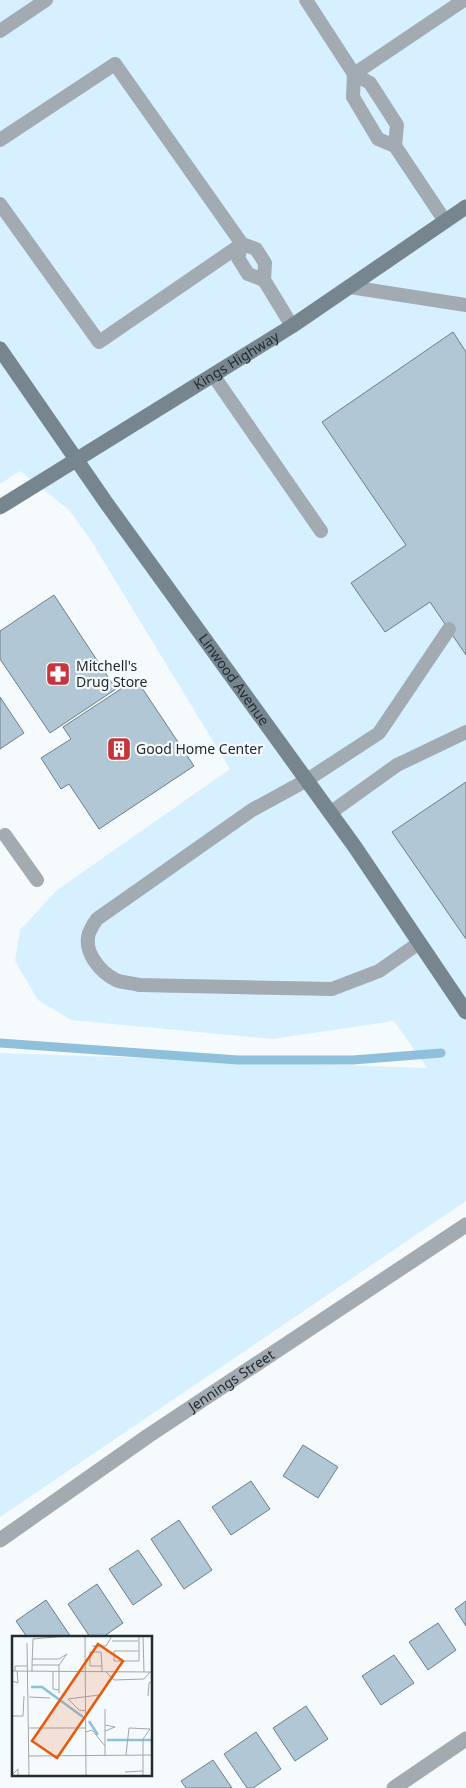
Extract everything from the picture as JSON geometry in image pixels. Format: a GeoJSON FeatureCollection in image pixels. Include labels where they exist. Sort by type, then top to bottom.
{"type":"FeatureCollection","features":[{"type":"Feature","properties":{"kind":"main road","name":"Kings Highway"},"geometry":{"type":"LineString","coordinates":[[0,507],[292,326],[466,206]]}},
{"type":"Feature","properties":{"kind":"main road","name":"Linwood Avenue"},"geometry":{"type":"LineString","coordinates":[[0,349],[76,460],[307,780],[466,1012]]}},
{"type":"Feature","properties":{"kind":"street","name":"Jennings Street"},"geometry":{"type":"LineString","coordinates":[[0,1540],[148,1436],[466,1225]]}},
{"type":"Feature","properties":{"kind":"street"},"geometry":{"type":"LineString","coordinates":[[394,1788],[466,1739]]}},
{"type":"Feature","properties":{"kind":"lane"},"geometry":{"type":"LineString","coordinates":[[0,31],[46,0]]}},
{"type":"Feature","properties":{"kind":"lane"},"geometry":{"type":"LineString","coordinates":[[306,0],[354,74],[370,83],[397,125],[395,146]]}},
{"type":"Feature","properties":{"kind":"lane"},"geometry":{"type":"LineString","coordinates":[[354,74],[464,0]]}},
{"type":"Feature","properties":{"kind":"lane"},"geometry":{"type":"LineString","coordinates":[[0,140],[115,64],[242,244],[256,249],[265,263],[264,280],[292,326]]}},
{"type":"Feature","properties":{"kind":"lane"},"geometry":{"type":"LineString","coordinates":[[354,74],[352,97],[378,139],[395,146],[445,221]]}},
{"type":"Feature","properties":{"kind":"lane"},"geometry":{"type":"LineString","coordinates":[[0,204],[99,342],[242,244]]}},
{"type":"Feature","properties":{"kind":"lane"},"geometry":{"type":"LineString","coordinates":[[242,244],[238,258],[248,274],[264,280]]}},
{"type":"Feature","properties":{"kind":"lane"},"geometry":{"type":"LineString","coordinates":[[350,287],[466,305]]}},
{"type":"Feature","properties":{"kind":"lane"},"geometry":{"type":"LineString","coordinates":[[213,375],[321,531]]}},
{"type":"Feature","properties":{"kind":"lane"},"geometry":{"type":"LineString","coordinates":[[419,943],[379,971],[332,989],[139,985],[118,981],[106,974],[94,961],[88,947],[89,933],[97,919],[252,810],[307,780],[379,733],[449,630]]}},
{"type":"Feature","properties":{"kind":"lane"},"geometry":{"type":"LineString","coordinates":[[330,813],[397,765],[466,732]]}},
{"type":"Feature","properties":{"kind":"lane"},"geometry":{"type":"LineString","coordinates":[[5,835],[37,880]]}},
{"type":"Feature","properties":{"kind":"shaded area"},"geometry":{"type":"Polygon","coordinates":[[[0,0],[466,0],[466,1201],[0,1517],[0,1053],[427,1068],[394,1021],[272,1039],[71,1020],[38,1000],[15,961],[20,930],[57,890],[230,769],[90,539],[69,510],[20,471],[0,484],[0,0]]]}},
{"type":"Feature","properties":{"kind":"building"},"geometry":{"type":"Polygon","coordinates":[[[453,332],[466,352],[466,655],[430,602],[385,632],[351,583],[406,545],[322,422],[453,332]]]}},
{"type":"Feature","properties":{"kind":"building","name":"Mitchell's Drug Store"},"geometry":{"type":"Polygon","coordinates":[[[54,595],[116,689],[50,733],[0,659],[0,631],[54,595]]]}},
{"type":"Feature","properties":{"kind":"building","name":"Good Home Center"},"geometry":{"type":"Polygon","coordinates":[[[136,679],[194,766],[99,829],[69,784],[61,789],[41,758],[71,739],[63,727],[136,679]]]}},
{"type":"Feature","properties":{"kind":"building"},"geometry":{"type":"Polygon","coordinates":[[[0,697],[24,733],[0,749],[0,697]]]}},
{"type":"Feature","properties":{"kind":"building"},"geometry":{"type":"Polygon","coordinates":[[[466,782],[466,939],[392,832],[466,782]]]}},
{"type":"Feature","properties":{"kind":"building"},"geometry":{"type":"Polygon","coordinates":[[[303,1445],[338,1467],[318,1498],[283,1476],[303,1445]]]}},
{"type":"Feature","properties":{"kind":"building"},"geometry":{"type":"Polygon","coordinates":[[[251,1481],[270,1509],[231,1535],[212,1507],[251,1481]]]}},
{"type":"Feature","properties":{"kind":"building"},"geometry":{"type":"Polygon","coordinates":[[[179,1520],[212,1570],[184,1589],[151,1539],[179,1520]]]}},
{"type":"Feature","properties":{"kind":"building"},"geometry":{"type":"Polygon","coordinates":[[[138,1550],[162,1585],[133,1605],[109,1569],[138,1550]]]}},
{"type":"Feature","properties":{"kind":"building"},"geometry":{"type":"Polygon","coordinates":[[[97,1584],[123,1623],[104,1636],[89,1636],[68,1604],[97,1584]]]}},
{"type":"Feature","properties":{"kind":"building"},"geometry":{"type":"Polygon","coordinates":[[[46,1600],[70,1636],[26,1636],[16,1621],[46,1600]]]}},
{"type":"Feature","properties":{"kind":"building"},"geometry":{"type":"Polygon","coordinates":[[[466,1601],[466,1626],[455,1609],[466,1601]]]}},
{"type":"Feature","properties":{"kind":"building"},"geometry":{"type":"Polygon","coordinates":[[[438,1623],[456,1650],[428,1670],[409,1642],[438,1623]]]}},
{"type":"Feature","properties":{"kind":"building"},"geometry":{"type":"Polygon","coordinates":[[[394,1655],[414,1683],[381,1705],[362,1676],[394,1655]]]}},
{"type":"Feature","properties":{"kind":"building"},"geometry":{"type":"Polygon","coordinates":[[[306,1706],[328,1739],[295,1761],[273,1728],[306,1706]]]}},
{"type":"Feature","properties":{"kind":"building"},"geometry":{"type":"Polygon","coordinates":[[[256,1732],[281,1769],[253,1788],[247,1788],[224,1754],[256,1732]]]}},
{"type":"Feature","properties":{"kind":"building"},"geometry":{"type":"Polygon","coordinates":[[[213,1760],[232,1788],[186,1788],[181,1781],[213,1760]]]}},
{"type":"Feature","properties":{"kind":"waterway"},"geometry":{"type":"LineString","coordinates":[[0,1043],[238,1060],[353,1060],[441,1053]]}},
{"type":"Feature","properties":{"kind":"place","name":"Mitchell's Drug Store"},"geometry":{"type":"Point","coordinates":[58,674]}},
{"type":"Feature","properties":{"kind":"place","name":"Good Home Center"},"geometry":{"type":"Point","coordinates":[119,749]}}]}
